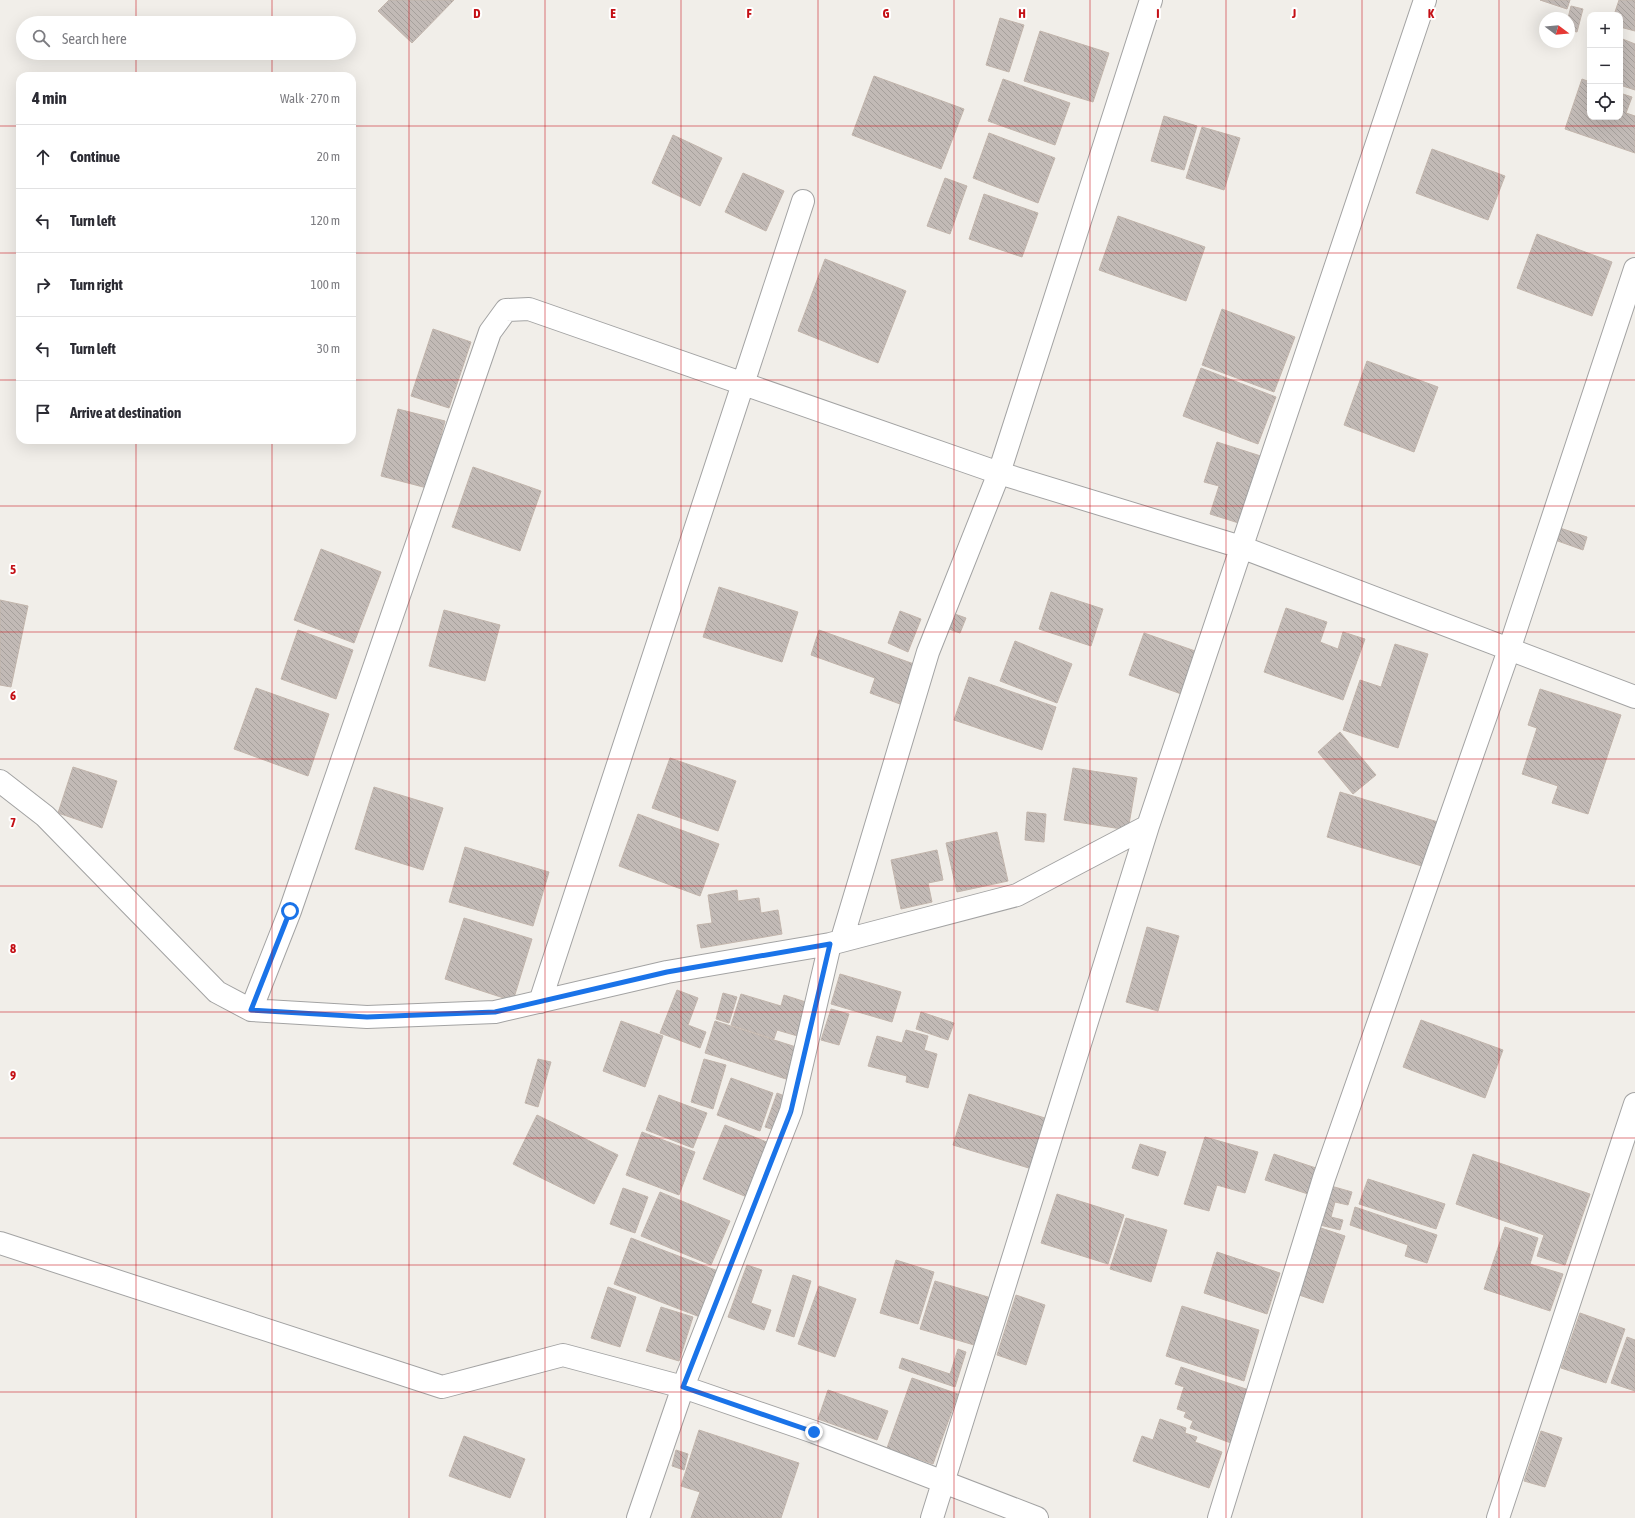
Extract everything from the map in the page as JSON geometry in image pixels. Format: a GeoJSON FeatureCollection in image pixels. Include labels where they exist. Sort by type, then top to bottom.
{"type":"FeatureCollection","features":[{"type":"Feature","properties":{"kind":"street"},"geometry":{"type":"LineString","coordinates":[[638,1518],[683,1387],[791,1111],[836,941],[928,652],[1000,473],[1151,0]]}},
{"type":"Feature","properties":{"kind":"street"},"geometry":{"type":"LineString","coordinates":[[932,1518],[1148,826],[1425,0]]}},
{"type":"Feature","properties":{"kind":"street"},"geometry":{"type":"LineString","coordinates":[[540,1002],[803,201]]}},
{"type":"Feature","properties":{"kind":"street"},"geometry":{"type":"LineString","coordinates":[[1218,1518],[1324,1178],[1509,650],[1635,268]]}},
{"type":"Feature","properties":{"kind":"street"},"geometry":{"type":"LineString","coordinates":[[251,1010],[290,911],[490,332],[506,310],[529,309],[1000,473],[1241,547],[1635,697]]}},
{"type":"Feature","properties":{"kind":"street"},"geometry":{"type":"LineString","coordinates":[[0,782],[45,816],[217,992],[251,1010],[367,1017],[495,1012],[667,972],[836,941],[1017,894],[1148,826]]}},
{"type":"Feature","properties":{"kind":"street"},"geometry":{"type":"LineString","coordinates":[[1498,1518],[1635,1104]]}},
{"type":"Feature","properties":{"kind":"street"},"geometry":{"type":"LineString","coordinates":[[0,1243],[442,1387],[563,1355],[683,1387],[814,1432],[1037,1518]]}},
{"type":"Feature","properties":{"kind":"building"},"geometry":{"type":"Polygon","coordinates":[[[389,0],[454,0],[412,43],[378,11],[389,0]]]}},
{"type":"Feature","properties":{"kind":"building"},"geometry":{"type":"Polygon","coordinates":[[[1540,0],[1570,0],[1567,9],[1540,0]]]}},
{"type":"Feature","properties":{"kind":"building"},"geometry":{"type":"Polygon","coordinates":[[[1619,0],[1635,0],[1635,31],[1623,28],[1623,12],[1615,12],[1619,0]]]}},
{"type":"Feature","properties":{"kind":"building"},"geometry":{"type":"Polygon","coordinates":[[[1571,6],[1583,9],[1577,32],[1575,32],[1575,12],[1570,12],[1571,6]]]}},
{"type":"Feature","properties":{"kind":"building"},"geometry":{"type":"Polygon","coordinates":[[[1000,18],[1024,25],[1009,72],[986,65],[1000,18]]]}},
{"type":"Feature","properties":{"kind":"building"},"geometry":{"type":"Polygon","coordinates":[[[1040,31],[1109,53],[1093,102],[1024,81],[1040,31]]]}},
{"type":"Feature","properties":{"kind":"building"},"geometry":{"type":"Polygon","coordinates":[[[1623,39],[1635,44],[1635,90],[1623,86],[1623,39]]]}},
{"type":"Feature","properties":{"kind":"building"},"geometry":{"type":"Polygon","coordinates":[[[874,76],[964,109],[941,169],[852,135],[874,76]]]}},
{"type":"Feature","properties":{"kind":"building"},"geometry":{"type":"Polygon","coordinates":[[[1003,79],[1070,103],[1055,145],[988,121],[1003,79]]]}},
{"type":"Feature","properties":{"kind":"building"},"geometry":{"type":"Polygon","coordinates":[[[1582,79],[1587,81],[1587,120],[1623,120],[1623,94],[1632,97],[1626,113],[1635,116],[1635,153],[1565,129],[1582,79]]]}},
{"type":"Feature","properties":{"kind":"building"},"geometry":{"type":"Polygon","coordinates":[[[1164,116],[1197,126],[1184,170],[1151,161],[1164,116]]]}},
{"type":"Feature","properties":{"kind":"building"},"geometry":{"type":"Polygon","coordinates":[[[1202,127],[1240,138],[1224,190],[1186,178],[1202,127]]]}},
{"type":"Feature","properties":{"kind":"building"},"geometry":{"type":"Polygon","coordinates":[[[989,133],[1055,158],[1038,203],[973,178],[989,133]]]}},
{"type":"Feature","properties":{"kind":"building"},"geometry":{"type":"Polygon","coordinates":[[[673,135],[722,158],[700,206],[652,183],[673,135]]]}},
{"type":"Feature","properties":{"kind":"building"},"geometry":{"type":"Polygon","coordinates":[[[1432,149],[1505,176],[1488,220],[1416,193],[1432,149]]]}},
{"type":"Feature","properties":{"kind":"building"},"geometry":{"type":"Polygon","coordinates":[[[743,173],[784,191],[766,231],[725,212],[743,173]]]}},
{"type":"Feature","properties":{"kind":"building"},"geometry":{"type":"Polygon","coordinates":[[[945,178],[967,186],[950,234],[927,226],[945,178]]]}},
{"type":"Feature","properties":{"kind":"building"},"geometry":{"type":"Polygon","coordinates":[[[984,194],[1038,213],[1022,257],[969,239],[984,194]]]}},
{"type":"Feature","properties":{"kind":"building"},"geometry":{"type":"Polygon","coordinates":[[[1118,216],[1205,247],[1186,301],[1099,270],[1118,216]]]}},
{"type":"Feature","properties":{"kind":"building"},"geometry":{"type":"Polygon","coordinates":[[[1537,234],[1612,262],[1592,316],[1517,288],[1537,234]]]}},
{"type":"Feature","properties":{"kind":"building"},"geometry":{"type":"Polygon","coordinates":[[[825,259],[906,291],[878,363],[798,331],[825,259]]]}},
{"type":"Feature","properties":{"kind":"building"},"geometry":{"type":"Polygon","coordinates":[[[1222,309],[1295,337],[1274,392],[1202,365],[1222,309]]]}},
{"type":"Feature","properties":{"kind":"building"},"geometry":{"type":"Polygon","coordinates":[[[433,329],[471,342],[449,408],[411,396],[433,329]]]}},
{"type":"Feature","properties":{"kind":"building"},"geometry":{"type":"Polygon","coordinates":[[[1367,361],[1438,387],[1414,452],[1344,425],[1367,361]]]}},
{"type":"Feature","properties":{"kind":"building"},"geometry":{"type":"Polygon","coordinates":[[[1201,368],[1276,397],[1258,444],[1183,416],[1201,368]]]}},
{"type":"Feature","properties":{"kind":"building"},"geometry":{"type":"Polygon","coordinates":[[[398,409],[445,421],[427,488],[381,476],[398,409]]]}},
{"type":"Feature","properties":{"kind":"building"},"geometry":{"type":"Polygon","coordinates":[[[1217,442],[1267,458],[1245,525],[1210,514],[1219,486],[1204,482],[1217,442]]]}},
{"type":"Feature","properties":{"kind":"building"},"geometry":{"type":"Polygon","coordinates":[[[473,467],[541,491],[520,551],[452,527],[473,467]]]}},
{"type":"Feature","properties":{"kind":"building"},"geometry":{"type":"Polygon","coordinates":[[[1560,528],[1587,537],[1583,550],[1555,540],[1560,528]]]}},
{"type":"Feature","properties":{"kind":"building"},"geometry":{"type":"Polygon","coordinates":[[[321,549],[381,572],[354,643],[294,620],[321,549]]]}},
{"type":"Feature","properties":{"kind":"building"},"geometry":{"type":"Polygon","coordinates":[[[719,587],[798,612],[782,662],[703,637],[719,587]]]}},
{"type":"Feature","properties":{"kind":"building"},"geometry":{"type":"Polygon","coordinates":[[[1051,592],[1103,609],[1091,646],[1039,629],[1051,592]]]}},
{"type":"Feature","properties":{"kind":"building"},"geometry":{"type":"Polygon","coordinates":[[[0,600],[28,606],[11,687],[0,685],[0,600]]]}},
{"type":"Feature","properties":{"kind":"building"},"geometry":{"type":"Polygon","coordinates":[[[1286,608],[1327,622],[1320,642],[1338,649],[1343,632],[1365,639],[1343,700],[1264,672],[1286,608]]]}},
{"type":"Feature","properties":{"kind":"building"},"geometry":{"type":"Polygon","coordinates":[[[444,610],[500,625],[485,681],[429,666],[444,610]]]}},
{"type":"Feature","properties":{"kind":"building"},"geometry":{"type":"Polygon","coordinates":[[[900,611],[921,619],[908,652],[888,643],[900,611]]]}},
{"type":"Feature","properties":{"kind":"building"},"geometry":{"type":"Polygon","coordinates":[[[952,613],[966,618],[960,633],[946,628],[952,613]]]}},
{"type":"Feature","properties":{"kind":"building"},"geometry":{"type":"Polygon","coordinates":[[[298,630],[353,650],[336,699],[281,679],[298,630]]]}},
{"type":"Feature","properties":{"kind":"building"},"geometry":{"type":"Polygon","coordinates":[[[819,630],[914,664],[900,704],[870,693],[875,678],[811,655],[819,630]]]}},
{"type":"Feature","properties":{"kind":"building"},"geometry":{"type":"Polygon","coordinates":[[[1144,633],[1198,652],[1184,695],[1129,675],[1144,633]]]}},
{"type":"Feature","properties":{"kind":"building"},"geometry":{"type":"Polygon","coordinates":[[[1015,641],[1072,664],[1057,703],[1000,681],[1015,641]]]}},
{"type":"Feature","properties":{"kind":"building"},"geometry":{"type":"Polygon","coordinates":[[[1395,644],[1428,654],[1398,748],[1343,730],[1360,680],[1381,687],[1395,644]]]}},
{"type":"Feature","properties":{"kind":"building"},"geometry":{"type":"Polygon","coordinates":[[[969,677],[1056,707],[1042,750],[954,720],[969,677]]]}},
{"type":"Feature","properties":{"kind":"building"},"geometry":{"type":"Polygon","coordinates":[[[256,688],[329,714],[308,776],[234,749],[256,688]]]}},
{"type":"Feature","properties":{"kind":"building"},"geometry":{"type":"Polygon","coordinates":[[[1540,689],[1621,715],[1588,814],[1552,803],[1558,786],[1522,774],[1537,728],[1528,725],[1540,689]]]}},
{"type":"Feature","properties":{"kind":"building"},"geometry":{"type":"Polygon","coordinates":[[[1340,732],[1376,775],[1353,794],[1318,752],[1340,732]]]}},
{"type":"Feature","properties":{"kind":"building"},"geometry":{"type":"Polygon","coordinates":[[[670,758],[736,781],[718,831],[652,808],[670,758]]]}},
{"type":"Feature","properties":{"kind":"building"},"geometry":{"type":"Polygon","coordinates":[[[73,767],[117,781],[102,828],[58,813],[73,767]]]}},
{"type":"Feature","properties":{"kind":"building"},"geometry":{"type":"Polygon","coordinates":[[[1073,768],[1137,778],[1128,830],[1064,820],[1073,768]]]}},
{"type":"Feature","properties":{"kind":"building"},"geometry":{"type":"Polygon","coordinates":[[[374,787],[443,808],[423,870],[355,849],[374,787]]]}},
{"type":"Feature","properties":{"kind":"building"},"geometry":{"type":"Polygon","coordinates":[[[1340,792],[1438,822],[1425,867],[1327,837],[1340,792]]]}},
{"type":"Feature","properties":{"kind":"building"},"geometry":{"type":"Polygon","coordinates":[[[1027,812],[1046,814],[1044,842],[1025,840],[1027,812]]]}},
{"type":"Feature","properties":{"kind":"building"},"geometry":{"type":"Polygon","coordinates":[[[638,814],[719,844],[700,896],[619,866],[638,814]]]}},
{"type":"Feature","properties":{"kind":"building"},"geometry":{"type":"Polygon","coordinates":[[[997,832],[1008,881],[957,892],[946,843],[997,832]]]}},
{"type":"Feature","properties":{"kind":"building"},"geometry":{"type":"Polygon","coordinates":[[[465,847],[549,872],[533,926],[449,902],[465,847]]]}},
{"type":"Feature","properties":{"kind":"building"},"geometry":{"type":"Polygon","coordinates":[[[937,850],[943,880],[928,883],[932,902],[901,909],[891,860],[937,850]]]}},
{"type":"Feature","properties":{"kind":"building"},"geometry":{"type":"Polygon","coordinates":[[[737,890],[738,901],[759,898],[761,913],[778,910],[782,934],[701,948],[697,925],[712,923],[708,895],[737,890]]]}},
{"type":"Feature","properties":{"kind":"building"},"geometry":{"type":"Polygon","coordinates":[[[464,918],[532,939],[513,1001],[445,979],[464,918]]]}},
{"type":"Feature","properties":{"kind":"building"},"geometry":{"type":"Polygon","coordinates":[[[1147,927],[1179,936],[1158,1011],[1126,1002],[1147,927]]]}},
{"type":"Feature","properties":{"kind":"building"},"geometry":{"type":"Polygon","coordinates":[[[840,974],[901,992],[892,1022],[831,1004],[840,974]]]}},
{"type":"Feature","properties":{"kind":"building"},"geometry":{"type":"Polygon","coordinates":[[[677,990],[698,998],[688,1025],[706,1032],[700,1048],[660,1033],[677,990]]]}},
{"type":"Feature","properties":{"kind":"building"},"geometry":{"type":"Polygon","coordinates":[[[723,993],[737,997],[729,1023],[716,1019],[723,993]]]}},
{"type":"Feature","properties":{"kind":"building"},"geometry":{"type":"Polygon","coordinates":[[[741,994],[781,1006],[784,995],[812,1004],[801,1037],[777,1030],[774,1039],[731,1025],[741,994]]]}},
{"type":"Feature","properties":{"kind":"building"},"geometry":{"type":"Polygon","coordinates":[[[831,1009],[849,1014],[839,1045],[821,1040],[831,1009]]]}},
{"type":"Feature","properties":{"kind":"building"},"geometry":{"type":"Polygon","coordinates":[[[921,1012],[954,1023],[948,1040],[916,1029],[921,1012]]]}},
{"type":"Feature","properties":{"kind":"building"},"geometry":{"type":"Polygon","coordinates":[[[1421,1020],[1503,1050],[1485,1098],[1403,1067],[1421,1020]]]}},
{"type":"Feature","properties":{"kind":"building"},"geometry":{"type":"Polygon","coordinates":[[[621,1021],[663,1036],[645,1087],[603,1071],[621,1021]]]}},
{"type":"Feature","properties":{"kind":"building"},"geometry":{"type":"Polygon","coordinates":[[[715,1021],[796,1047],[786,1079],[705,1053],[715,1021]]]}},
{"type":"Feature","properties":{"kind":"building"},"geometry":{"type":"Polygon","coordinates":[[[906,1030],[928,1036],[924,1050],[937,1054],[928,1088],[906,1082],[907,1076],[868,1066],[877,1036],[902,1043],[906,1030]]]}},
{"type":"Feature","properties":{"kind":"building"},"geometry":{"type":"Polygon","coordinates":[[[538,1059],[551,1062],[538,1107],[525,1103],[538,1059]]]}},
{"type":"Feature","properties":{"kind":"building"},"geometry":{"type":"Polygon","coordinates":[[[704,1059],[726,1065],[713,1109],[691,1102],[704,1059]]]}},
{"type":"Feature","properties":{"kind":"building"},"geometry":{"type":"Polygon","coordinates":[[[731,1078],[773,1093],[760,1131],[717,1115],[731,1078]]]}},
{"type":"Feature","properties":{"kind":"building"},"geometry":{"type":"Polygon","coordinates":[[[777,1093],[787,1097],[774,1130],[765,1127],[777,1093]]]}},
{"type":"Feature","properties":{"kind":"building"},"geometry":{"type":"Polygon","coordinates":[[[969,1094],[1048,1119],[1032,1169],[953,1145],[969,1094]]]}},
{"type":"Feature","properties":{"kind":"building"},"geometry":{"type":"Polygon","coordinates":[[[659,1095],[707,1113],[693,1148],[646,1130],[659,1095]]]}},
{"type":"Feature","properties":{"kind":"building"},"geometry":{"type":"Polygon","coordinates":[[[537,1115],[618,1155],[594,1204],[513,1164],[537,1115]]]}},
{"type":"Feature","properties":{"kind":"building"},"geometry":{"type":"Polygon","coordinates":[[[725,1125],[769,1143],[747,1197],[703,1179],[725,1125]]]}},
{"type":"Feature","properties":{"kind":"building"},"geometry":{"type":"Polygon","coordinates":[[[642,1132],[695,1152],[679,1195],[626,1175],[642,1132]]]}},
{"type":"Feature","properties":{"kind":"building"},"geometry":{"type":"Polygon","coordinates":[[[1205,1137],[1258,1152],[1245,1193],[1217,1185],[1209,1211],[1184,1204],[1205,1137]]]}},
{"type":"Feature","properties":{"kind":"building"},"geometry":{"type":"Polygon","coordinates":[[[1140,1144],[1166,1152],[1158,1176],[1132,1168],[1140,1144]]]}},
{"type":"Feature","properties":{"kind":"building"},"geometry":{"type":"Polygon","coordinates":[[[1274,1154],[1316,1168],[1308,1194],[1265,1180],[1274,1154]]]}},
{"type":"Feature","properties":{"kind":"building"},"geometry":{"type":"Polygon","coordinates":[[[1473,1154],[1590,1194],[1565,1265],[1537,1256],[1544,1235],[1456,1204],[1473,1154]]]}},
{"type":"Feature","properties":{"kind":"building"},"geometry":{"type":"Polygon","coordinates":[[[1368,1179],[1445,1204],[1436,1229],[1359,1204],[1368,1179]]]}},
{"type":"Feature","properties":{"kind":"building"},"geometry":{"type":"Polygon","coordinates":[[[1331,1186],[1352,1192],[1348,1205],[1335,1202],[1331,1217],[1343,1220],[1340,1230],[1320,1225],[1331,1186]]]}},
{"type":"Feature","properties":{"kind":"building"},"geometry":{"type":"Polygon","coordinates":[[[623,1188],[648,1197],[635,1233],[610,1224],[623,1188]]]}},
{"type":"Feature","properties":{"kind":"building"},"geometry":{"type":"Polygon","coordinates":[[[660,1192],[730,1221],[711,1265],[641,1236],[660,1192]]]}},
{"type":"Feature","properties":{"kind":"building"},"geometry":{"type":"Polygon","coordinates":[[[1057,1194],[1124,1215],[1108,1264],[1041,1243],[1057,1194]]]}},
{"type":"Feature","properties":{"kind":"building"},"geometry":{"type":"Polygon","coordinates":[[[1355,1207],[1437,1235],[1427,1263],[1405,1256],[1408,1245],[1350,1225],[1355,1207]]]}},
{"type":"Feature","properties":{"kind":"building"},"geometry":{"type":"Polygon","coordinates":[[[1126,1218],[1167,1230],[1151,1282],[1110,1269],[1126,1218]]]}},
{"type":"Feature","properties":{"kind":"building"},"geometry":{"type":"Polygon","coordinates":[[[1505,1227],[1538,1238],[1530,1264],[1563,1274],[1550,1311],[1484,1289],[1505,1227]]]}},
{"type":"Feature","properties":{"kind":"building"},"geometry":{"type":"Polygon","coordinates":[[[1321,1228],[1345,1236],[1323,1303],[1299,1295],[1321,1228]]]}},
{"type":"Feature","properties":{"kind":"building"},"geometry":{"type":"Polygon","coordinates":[[[631,1238],[718,1271],[700,1317],[614,1284],[631,1238]]]}},
{"type":"Feature","properties":{"kind":"building"},"geometry":{"type":"Polygon","coordinates":[[[1217,1252],[1280,1273],[1267,1314],[1204,1293],[1217,1252]]]}},
{"type":"Feature","properties":{"kind":"building"},"geometry":{"type":"Polygon","coordinates":[[[896,1260],[934,1272],[918,1324],[880,1313],[896,1260]]]}},
{"type":"Feature","properties":{"kind":"building"},"geometry":{"type":"Polygon","coordinates":[[[747,1265],[762,1270],[751,1303],[771,1310],[764,1330],[728,1317],[747,1265]]]}},
{"type":"Feature","properties":{"kind":"building"},"geometry":{"type":"Polygon","coordinates":[[[793,1275],[811,1281],[794,1337],[776,1331],[793,1275]]]}},
{"type":"Feature","properties":{"kind":"building"},"geometry":{"type":"Polygon","coordinates":[[[935,1281],[988,1297],[974,1345],[920,1329],[935,1281]]]}},
{"type":"Feature","properties":{"kind":"building"},"geometry":{"type":"Polygon","coordinates":[[[819,1286],[856,1299],[835,1357],[798,1344],[819,1286]]]}},
{"type":"Feature","properties":{"kind":"building"},"geometry":{"type":"Polygon","coordinates":[[[608,1287],[636,1297],[620,1347],[591,1338],[608,1287]]]}},
{"type":"Feature","properties":{"kind":"building"},"geometry":{"type":"Polygon","coordinates":[[[1016,1295],[1045,1305],[1026,1365],[997,1355],[1016,1295]]]}},
{"type":"Feature","properties":{"kind":"building"},"geometry":{"type":"Polygon","coordinates":[[[1182,1306],[1259,1330],[1244,1381],[1166,1356],[1182,1306]]]}},
{"type":"Feature","properties":{"kind":"building"},"geometry":{"type":"Polygon","coordinates":[[[661,1307],[693,1317],[679,1361],[646,1351],[661,1307]]]}},
{"type":"Feature","properties":{"kind":"building"},"geometry":{"type":"Polygon","coordinates":[[[1580,1313],[1625,1329],[1606,1383],[1561,1368],[1580,1313]]]}},
{"type":"Feature","properties":{"kind":"building"},"geometry":{"type":"Polygon","coordinates":[[[1627,1337],[1635,1340],[1635,1391],[1611,1383],[1627,1337]]]}},
{"type":"Feature","properties":{"kind":"building"},"geometry":{"type":"Polygon","coordinates":[[[958,1349],[966,1352],[955,1387],[899,1368],[902,1358],[950,1374],[958,1349]]]}},
{"type":"Feature","properties":{"kind":"building"},"geometry":{"type":"Polygon","coordinates":[[[1181,1367],[1249,1390],[1231,1443],[1190,1428],[1193,1421],[1184,1417],[1186,1412],[1177,1409],[1184,1387],[1175,1384],[1181,1367]]]}},
{"type":"Feature","properties":{"kind":"building"},"geometry":{"type":"Polygon","coordinates":[[[912,1378],[958,1394],[933,1464],[887,1448],[912,1378]]]}},
{"type":"Feature","properties":{"kind":"building"},"geometry":{"type":"Polygon","coordinates":[[[828,1390],[888,1411],[877,1440],[818,1419],[828,1390]]]}},
{"type":"Feature","properties":{"kind":"building"},"geometry":{"type":"Polygon","coordinates":[[[1160,1419],[1186,1428],[1185,1433],[1197,1437],[1195,1442],[1222,1452],[1209,1488],[1133,1461],[1142,1436],[1153,1440],[1160,1419]]]}},
{"type":"Feature","properties":{"kind":"building"},"geometry":{"type":"Polygon","coordinates":[[[699,1430],[799,1463],[781,1518],[691,1518],[700,1492],[681,1486],[699,1430]]]}},
{"type":"Feature","properties":{"kind":"building"},"geometry":{"type":"Polygon","coordinates":[[[1541,1431],[1562,1438],[1545,1487],[1524,1481],[1541,1431]]]}},
{"type":"Feature","properties":{"kind":"building"},"geometry":{"type":"Polygon","coordinates":[[[464,1436],[525,1459],[510,1498],[449,1476],[464,1436]]]}},
{"type":"Feature","properties":{"kind":"building"},"geometry":{"type":"Polygon","coordinates":[[[676,1450],[688,1454],[684,1470],[672,1466],[676,1450]]]}},
{"type":"Feature","properties":{"kind":"route"},"geometry":{"type":"LineString","coordinates":[[290,911],[251,1010],[367,1017],[495,1012],[667,972],[830,944],[791,1111],[683,1387],[814,1432]]}}]}
